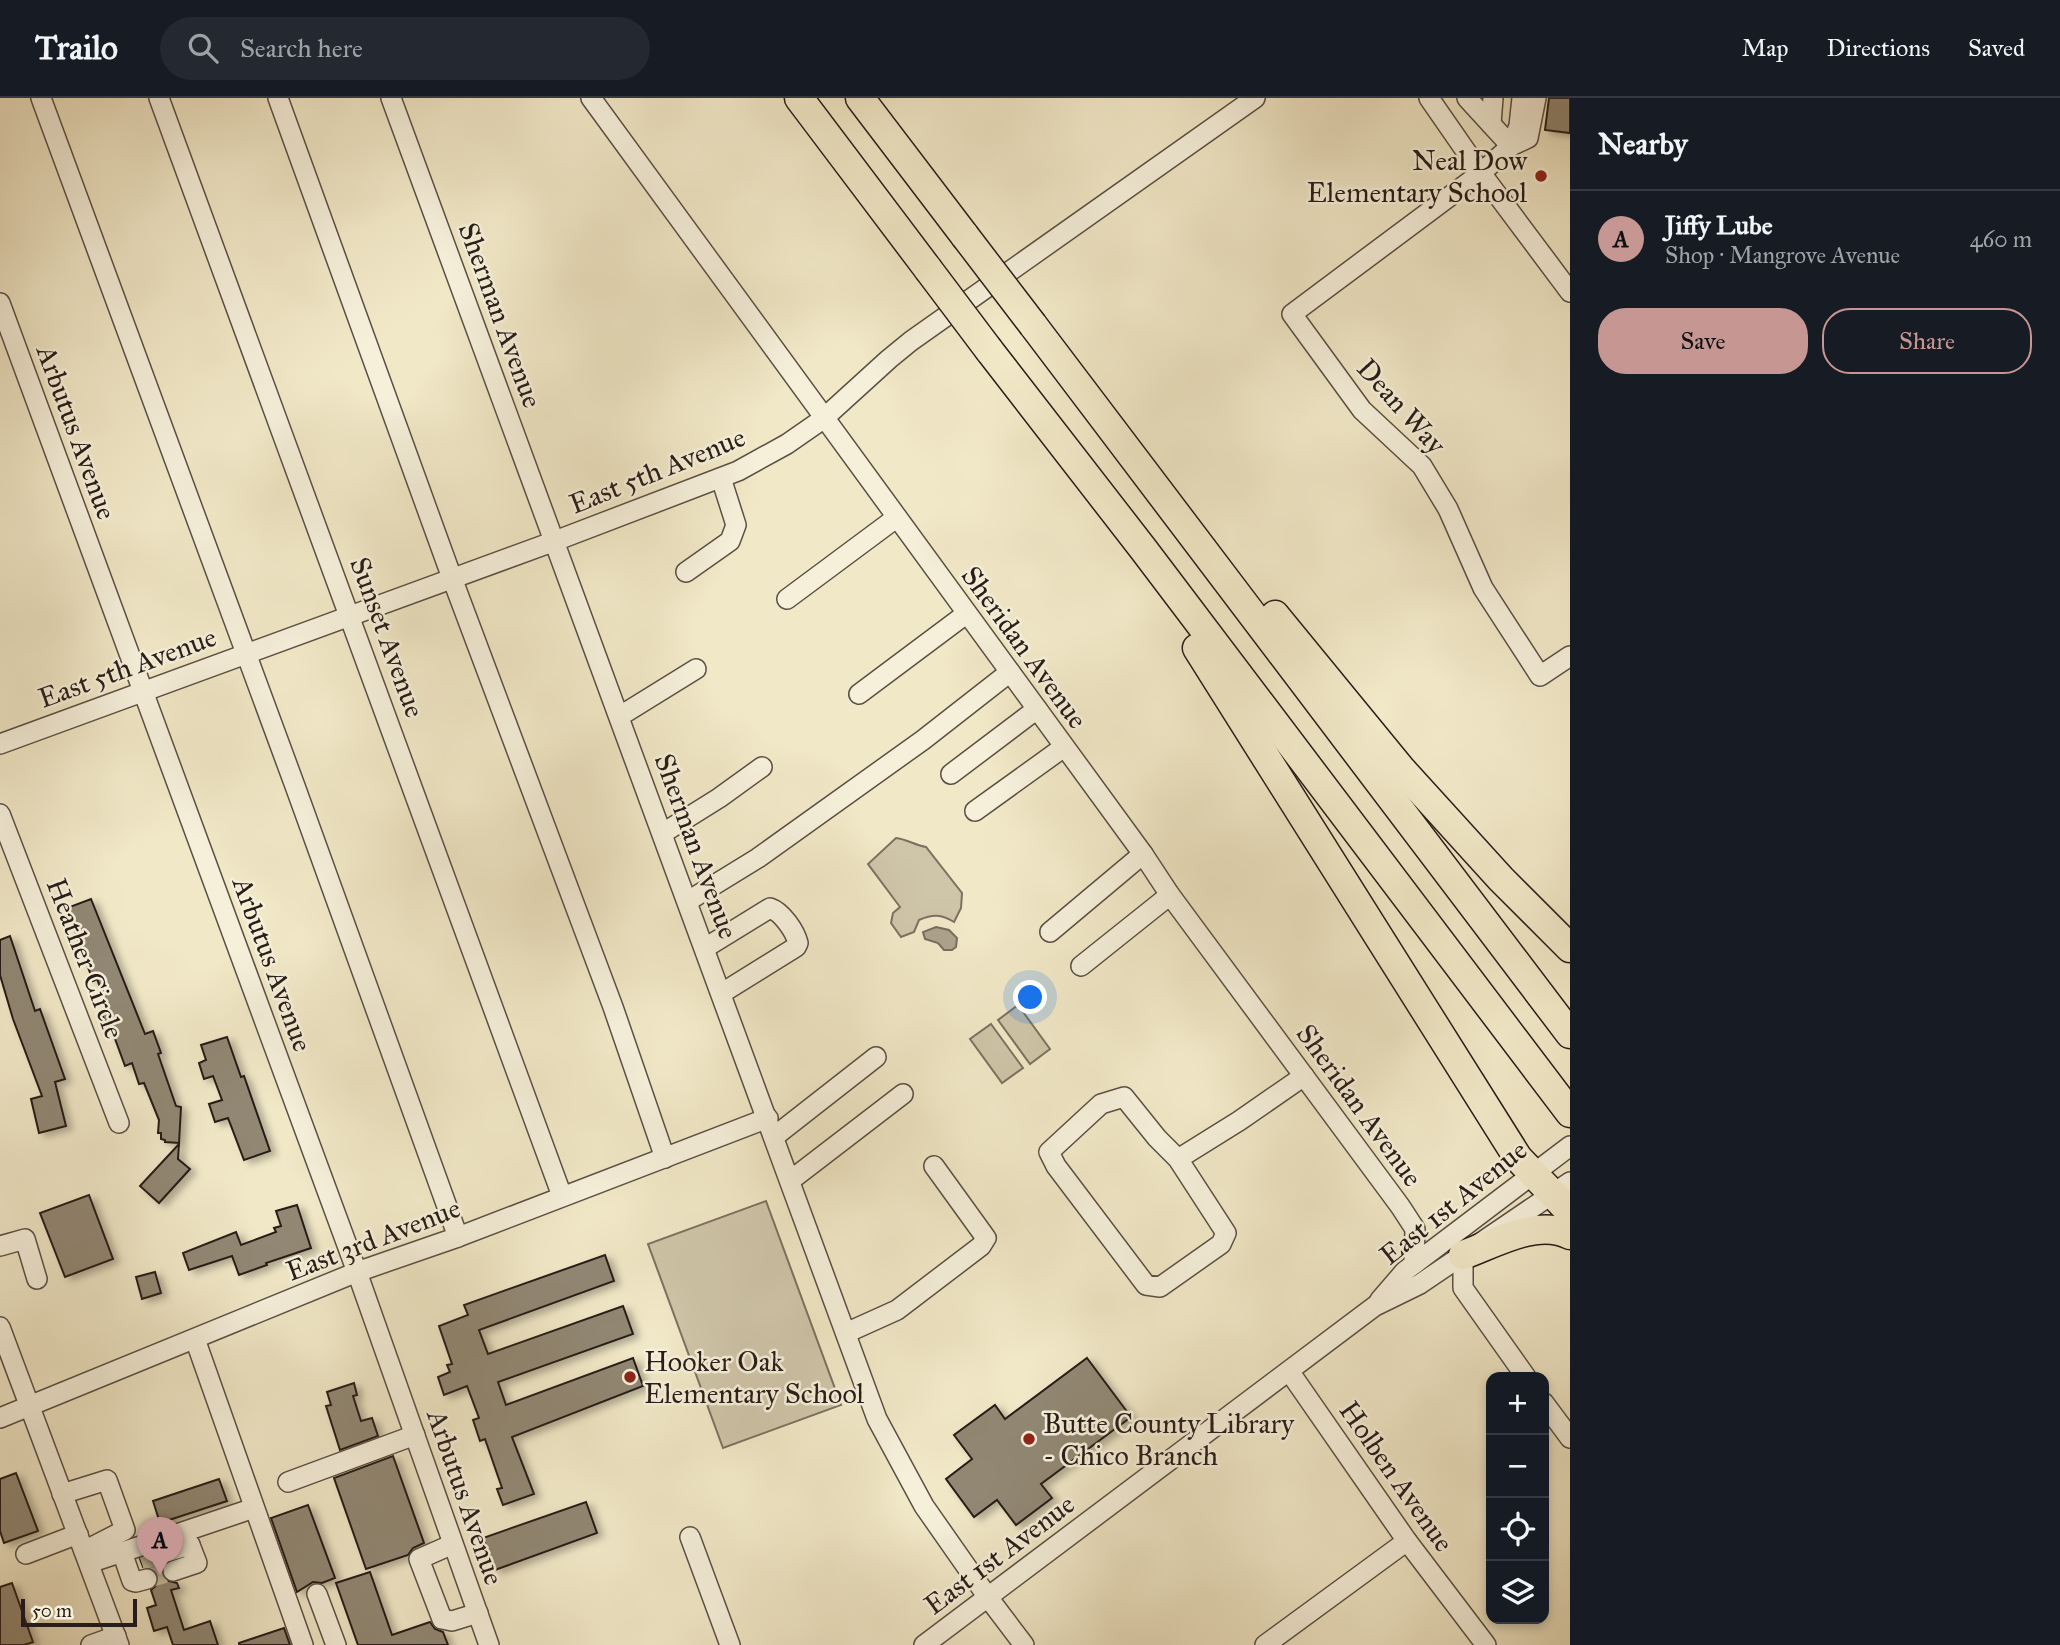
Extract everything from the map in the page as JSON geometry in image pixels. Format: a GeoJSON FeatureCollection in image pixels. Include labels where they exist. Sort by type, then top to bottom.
{"type":"FeatureCollection","features":[{"type":"Feature","properties":{"kind":"highway"},"geometry":{"type":"LineString","coordinates":[[799,98],[1570,1113]]}},
{"type":"Feature","properties":{"kind":"highway"},"geometry":{"type":"LineString","coordinates":[[860,98],[1570,1034]]}},
{"type":"Feature","properties":{"kind":"highway"},"geometry":{"type":"LineString","coordinates":[[1189,530],[1218,550],[1286,627],[1402,770],[1501,878],[1570,948]]}},
{"type":"Feature","properties":{"kind":"highway"},"geometry":{"type":"LineString","coordinates":[[1144,550],[1184,626],[1517,1155],[1533,1172],[1564,1196]]}},
{"type":"Feature","properties":{"kind":"highway"},"geometry":{"type":"LineString","coordinates":[[1459,1244],[1530,1231],[1557,1230],[1570,1235]]}},
{"type":"Feature","properties":{"kind":"street"},"geometry":{"type":"LineString","coordinates":[[41,98],[399,1072],[457,1237]]}},
{"type":"Feature","properties":{"kind":"street","name":"Sunset Avenue"},"geometry":{"type":"LineString","coordinates":[[159,98],[562,1196]]}},
{"type":"Feature","properties":{"kind":"street"},"geometry":{"type":"LineString","coordinates":[[278,98],[452,578],[613,1007],[665,1158]]}},
{"type":"Feature","properties":{"kind":"street","name":"Sherman Avenue"},"geometry":{"type":"LineString","coordinates":[[391,98],[877,1419],[924,1506],[1024,1645]]}},
{"type":"Feature","properties":{"kind":"street","name":"Sheridan Avenue"},"geometry":{"type":"LineString","coordinates":[[591,98],[1143,854],[1170,895],[1378,1175],[1415,1229],[1414,1264]]}},
{"type":"Feature","properties":{"kind":"street","name":"East 5th Avenue"},"geometry":{"type":"LineString","coordinates":[[1,739],[142,691],[555,541],[721,478],[763,458],[824,419],[911,341],[1255,98]]}},
{"type":"Feature","properties":{"kind":"street"},"geometry":{"type":"LineString","coordinates":[[1429,98],[1570,292]]}},
{"type":"Feature","properties":{"kind":"street"},"geometry":{"type":"LineString","coordinates":[[1467,98],[1511,146]]}},
{"type":"Feature","properties":{"kind":"street"},"geometry":{"type":"LineString","coordinates":[[1491,124],[1493,98]]}},
{"type":"Feature","properties":{"kind":"street"},"geometry":{"type":"LineString","coordinates":[[1511,146],[1519,126],[1522,98]]}},
{"type":"Feature","properties":{"kind":"street"},"geometry":{"type":"LineString","coordinates":[[1481,173],[1511,146],[1528,138],[1536,98]]}},
{"type":"Feature","properties":{"kind":"street","name":"Dean Way"},"geometry":{"type":"LineString","coordinates":[[1481,173],[1292,314],[1363,410],[1422,467],[1448,509],[1483,588],[1540,676],[1570,656]]}},
{"type":"Feature","properties":{"kind":"street","name":"Arbutus Avenue"},"geometry":{"type":"LineString","coordinates":[[0,303],[358,1272],[489,1645]]}},
{"type":"Feature","properties":{"kind":"street"},"geometry":{"type":"LineString","coordinates":[[686,572],[730,541],[737,525],[721,478]]}},
{"type":"Feature","properties":{"kind":"street"},"geometry":{"type":"LineString","coordinates":[[787,599],[896,518]]}},
{"type":"Feature","properties":{"kind":"street"},"geometry":{"type":"LineString","coordinates":[[859,694],[966,614]]}},
{"type":"Feature","properties":{"kind":"street"},"geometry":{"type":"LineString","coordinates":[[620,716],[696,669]]}},
{"type":"Feature","properties":{"kind":"street"},"geometry":{"type":"LineString","coordinates":[[688,901],[758,858],[923,740],[1010,672]]}},
{"type":"Feature","properties":{"kind":"street"},"geometry":{"type":"LineString","coordinates":[[951,774],[1037,709]]}},
{"type":"Feature","properties":{"kind":"street"},"geometry":{"type":"LineString","coordinates":[[975,811],[1064,747]]}},
{"type":"Feature","properties":{"kind":"street"},"geometry":{"type":"LineString","coordinates":[[663,833],[762,767]]}},
{"type":"Feature","properties":{"kind":"street","name":"Heather Circle"},"geometry":{"type":"LineString","coordinates":[[0,814],[119,1123]]}},
{"type":"Feature","properties":{"kind":"street"},"geometry":{"type":"LineString","coordinates":[[1050,932],[1143,854]]}},
{"type":"Feature","properties":{"kind":"street"},"geometry":{"type":"LineString","coordinates":[[1081,966],[1170,895]]}},
{"type":"Feature","properties":{"kind":"street"},"geometry":{"type":"LineString","coordinates":[[705,948],[770,908],[777,911],[797,937],[796,947],[722,993]]}},
{"type":"Feature","properties":{"kind":"street","name":"East 3rd Avenue"},"geometry":{"type":"LineString","coordinates":[[0,1418],[358,1272],[665,1158],[771,1127],[876,1057]]}},
{"type":"Feature","properties":{"kind":"street"},"geometry":{"type":"LineString","coordinates":[[1178,1159],[1304,1076]]}},
{"type":"Feature","properties":{"kind":"street"},"geometry":{"type":"LineString","coordinates":[[791,1180],[903,1094]]}},
{"type":"Feature","properties":{"kind":"street"},"geometry":{"type":"LineString","coordinates":[[1124,1097],[1178,1159],[1226,1233],[1221,1244],[1160,1287],[1146,1285],[1056,1166],[1049,1152],[1101,1104],[1124,1097]]}},
{"type":"Feature","properties":{"kind":"street","name":"East 1st Avenue"},"geometry":{"type":"LineString","coordinates":[[924,1645],[1375,1306],[1430,1277],[1459,1244],[1533,1172],[1570,1146]]}},
{"type":"Feature","properties":{"kind":"street"},"geometry":{"type":"LineString","coordinates":[[846,1333],[897,1310],[981,1246],[986,1238],[934,1166]]}},
{"type":"Feature","properties":{"kind":"street","name":"East 1st Avenue"},"geometry":{"type":"LineString","coordinates":[[1375,1306],[1405,1270],[1414,1264],[1564,1196]]}},
{"type":"Feature","properties":{"kind":"street","name":"Sheridan Avenue"},"geometry":{"type":"LineString","coordinates":[[1415,1229],[1459,1244]]}},
{"type":"Feature","properties":{"kind":"street"},"geometry":{"type":"LineString","coordinates":[[0,1246],[24,1238],[37,1279]]}},
{"type":"Feature","properties":{"kind":"street"},"geometry":{"type":"LineString","coordinates":[[1459,1244],[1463,1288],[1522,1372]]}},
{"type":"Feature","properties":{"kind":"street"},"geometry":{"type":"LineString","coordinates":[[1430,1277],[1463,1288]]}},
{"type":"Feature","properties":{"kind":"street"},"geometry":{"type":"LineString","coordinates":[[0,1327],[118,1640],[90,1645]]}},
{"type":"Feature","properties":{"kind":"street"},"geometry":{"type":"LineString","coordinates":[[195,1339],[303,1645]]}},
{"type":"Feature","properties":{"kind":"street","name":"Holben Avenue"},"geometry":{"type":"LineString","coordinates":[[1289,1371],[1407,1541],[1486,1645]]}},
{"type":"Feature","properties":{"kind":"street"},"geometry":{"type":"LineString","coordinates":[[1549,1410],[1570,1438]]}},
{"type":"Feature","properties":{"kind":"street"},"geometry":{"type":"LineString","coordinates":[[288,1482],[415,1435]]}},
{"type":"Feature","properties":{"kind":"street"},"geometry":{"type":"LineString","coordinates":[[26,1554],[83,1549],[125,1530],[107,1480],[62,1494]]}},
{"type":"Feature","properties":{"kind":"street"},"geometry":{"type":"LineString","coordinates":[[83,1549],[135,1567],[170,1555],[254,1508]]}},
{"type":"Feature","properties":{"kind":"street"},"geometry":{"type":"LineString","coordinates":[[690,1537],[730,1645]]}},
{"type":"Feature","properties":{"kind":"street"},"geometry":{"type":"LineString","coordinates":[[185,1538],[194,1554],[170,1555],[185,1538]]}},
{"type":"Feature","properties":{"kind":"street"},"geometry":{"type":"LineString","coordinates":[[1265,1645],[1407,1541]]}},
{"type":"Feature","properties":{"kind":"street"},"geometry":{"type":"LineString","coordinates":[[453,1545],[419,1559],[442,1619],[453,1621],[478,1613]]}},
{"type":"Feature","properties":{"kind":"street"},"geometry":{"type":"LineString","coordinates":[[317,1594],[335,1645]]}},
{"type":"Feature","properties":{"kind":"shaded area"},"geometry":{"type":"Polygon","coordinates":[[[896,838],[926,847],[962,893],[961,908],[954,922],[941,916],[929,917],[919,920],[914,932],[901,937],[891,923],[893,913],[900,907],[868,864],[896,838]]]}},
{"type":"Feature","properties":{"kind":"shaded area"},"geometry":{"type":"Polygon","coordinates":[[[936,927],[949,930],[957,938],[956,947],[944,950],[938,943],[925,939],[923,932],[936,927]]]}},
{"type":"Feature","properties":{"kind":"shaded area"},"geometry":{"type":"Polygon","coordinates":[[[1018,1005],[1050,1049],[1030,1064],[998,1020],[1018,1005]]]}},
{"type":"Feature","properties":{"kind":"shaded area"},"geometry":{"type":"Polygon","coordinates":[[[991,1024],[1023,1068],[1002,1083],[970,1039],[991,1024]]]}},
{"type":"Feature","properties":{"kind":"shaded area"},"geometry":{"type":"Polygon","coordinates":[[[766,1201],[841,1405],[723,1448],[648,1244],[766,1201]]]}},
{"type":"Feature","properties":{"kind":"building"},"geometry":{"type":"Polygon","coordinates":[[[1549,98],[1570,98],[1570,133],[1545,130],[1549,98]]]}},
{"type":"Feature","properties":{"kind":"building"},"geometry":{"type":"Polygon","coordinates":[[[91,899],[145,1034],[153,1031],[176,1106],[181,1107],[179,1143],[161,1139],[161,1133],[158,1133],[159,1120],[144,1083],[139,1084],[132,1063],[125,1066],[111,1028],[108,1030],[101,1011],[105,1009],[102,1001],[105,1000],[97,979],[93,981],[67,908],[91,899]]]}},
{"type":"Feature","properties":{"kind":"building"},"geometry":{"type":"Polygon","coordinates":[[[10,936],[35,1011],[40,1009],[65,1079],[55,1082],[66,1126],[39,1133],[31,1099],[42,1096],[13,1019],[0,975],[0,940],[10,936]]]}},
{"type":"Feature","properties":{"kind":"building"},"geometry":{"type":"Polygon","coordinates":[[[227,1037],[241,1077],[244,1076],[270,1151],[244,1160],[228,1118],[215,1122],[209,1104],[222,1100],[213,1076],[204,1079],[199,1063],[206,1060],[201,1045],[227,1037]]]}},
{"type":"Feature","properties":{"kind":"building"},"geometry":{"type":"Polygon","coordinates":[[[179,1144],[178,1159],[190,1169],[159,1203],[140,1186],[179,1144]]]}},
{"type":"Feature","properties":{"kind":"building"},"geometry":{"type":"Polygon","coordinates":[[[89,1195],[113,1259],[65,1277],[40,1213],[89,1195]]]}},
{"type":"Feature","properties":{"kind":"building"},"geometry":{"type":"Polygon","coordinates":[[[297,1205],[311,1248],[239,1275],[232,1256],[189,1270],[183,1253],[236,1232],[241,1245],[276,1232],[274,1228],[281,1226],[276,1211],[297,1205]]]}},
{"type":"Feature","properties":{"kind":"building"},"geometry":{"type":"Polygon","coordinates":[[[605,1255],[614,1281],[479,1330],[488,1354],[623,1306],[633,1334],[498,1382],[506,1405],[633,1358],[643,1386],[512,1437],[534,1494],[503,1505],[497,1489],[502,1488],[485,1439],[480,1441],[473,1420],[479,1418],[467,1386],[444,1395],[438,1377],[450,1372],[447,1365],[452,1364],[439,1326],[468,1315],[464,1305],[605,1255]]]}},
{"type":"Feature","properties":{"kind":"building"},"geometry":{"type":"Polygon","coordinates":[[[155,1272],[161,1293],[142,1299],[136,1277],[155,1272]]]}},
{"type":"Feature","properties":{"kind":"building","name":"Butte County Library - Chico Branch"},"geometry":{"type":"Polygon","coordinates":[[[1087,1358],[1131,1417],[1041,1484],[1052,1498],[1016,1525],[997,1500],[974,1517],[946,1479],[972,1459],[954,1435],[995,1405],[1005,1419],[1087,1358]]]}},
{"type":"Feature","properties":{"kind":"building"},"geometry":{"type":"Polygon","coordinates":[[[354,1383],[357,1395],[353,1396],[361,1421],[372,1418],[378,1436],[340,1450],[326,1406],[331,1405],[327,1392],[354,1383]]]}},
{"type":"Feature","properties":{"kind":"building"},"geometry":{"type":"Polygon","coordinates":[[[393,1456],[424,1543],[413,1548],[408,1555],[366,1569],[334,1478],[393,1456]]]}},
{"type":"Feature","properties":{"kind":"building"},"geometry":{"type":"Polygon","coordinates":[[[16,1473],[38,1531],[4,1543],[0,1531],[0,1479],[16,1473]]]}},
{"type":"Feature","properties":{"kind":"building"},"geometry":{"type":"Polygon","coordinates":[[[219,1479],[227,1501],[160,1523],[153,1501],[219,1479]]]}},
{"type":"Feature","properties":{"kind":"building"},"geometry":{"type":"Polygon","coordinates":[[[586,1502],[597,1533],[495,1570],[483,1538],[586,1502]]]}},
{"type":"Feature","properties":{"kind":"building"},"geometry":{"type":"Polygon","coordinates":[[[308,1505],[335,1578],[322,1583],[313,1582],[297,1592],[271,1518],[308,1505]]]}},
{"type":"Feature","properties":{"kind":"building"},"geometry":{"type":"Polygon","coordinates":[[[155,1554],[163,1564],[161,1574],[164,1580],[177,1583],[179,1588],[171,1590],[184,1630],[210,1621],[218,1645],[173,1645],[167,1627],[154,1631],[147,1608],[156,1605],[151,1590],[159,1583],[159,1576],[155,1570],[143,1567],[140,1559],[155,1554]]]}},
{"type":"Feature","properties":{"kind":"building"},"geometry":{"type":"Polygon","coordinates":[[[370,1572],[392,1635],[430,1622],[435,1629],[443,1632],[448,1645],[358,1645],[336,1583],[370,1572]]]}},
{"type":"Feature","properties":{"kind":"building"},"geometry":{"type":"Polygon","coordinates":[[[12,1583],[33,1642],[24,1645],[0,1645],[0,1587],[12,1583]]]}},
{"type":"Feature","properties":{"kind":"building"},"geometry":{"type":"Polygon","coordinates":[[[284,1628],[290,1645],[239,1645],[239,1643],[284,1628]]]}},
{"type":"Feature","properties":{"kind":"tunnel"},"geometry":{"type":"LineString","coordinates":[[141,1561],[167,1552]]}},
{"type":"Feature","properties":{"kind":"tunnel"},"geometry":{"type":"LineString","coordinates":[[147,1579],[173,1571]]}},
{"type":"Feature","properties":{"kind":"place","name":"Neal Dow Elementary School"},"geometry":{"type":"Point","coordinates":[1541,176]}},
{"type":"Feature","properties":{"kind":"place","name":"Hooker Oak Elementary School"},"geometry":{"type":"Point","coordinates":[630,1377]}},
{"type":"Feature","properties":{"kind":"place","name":"Butte County Library - Chico Branch"},"geometry":{"type":"Point","coordinates":[1029,1439]}},
{"type":"Feature","properties":{"kind":"place","name":"Jiffy Lube"},"geometry":{"type":"Point","coordinates":[160,1575]}}]}
